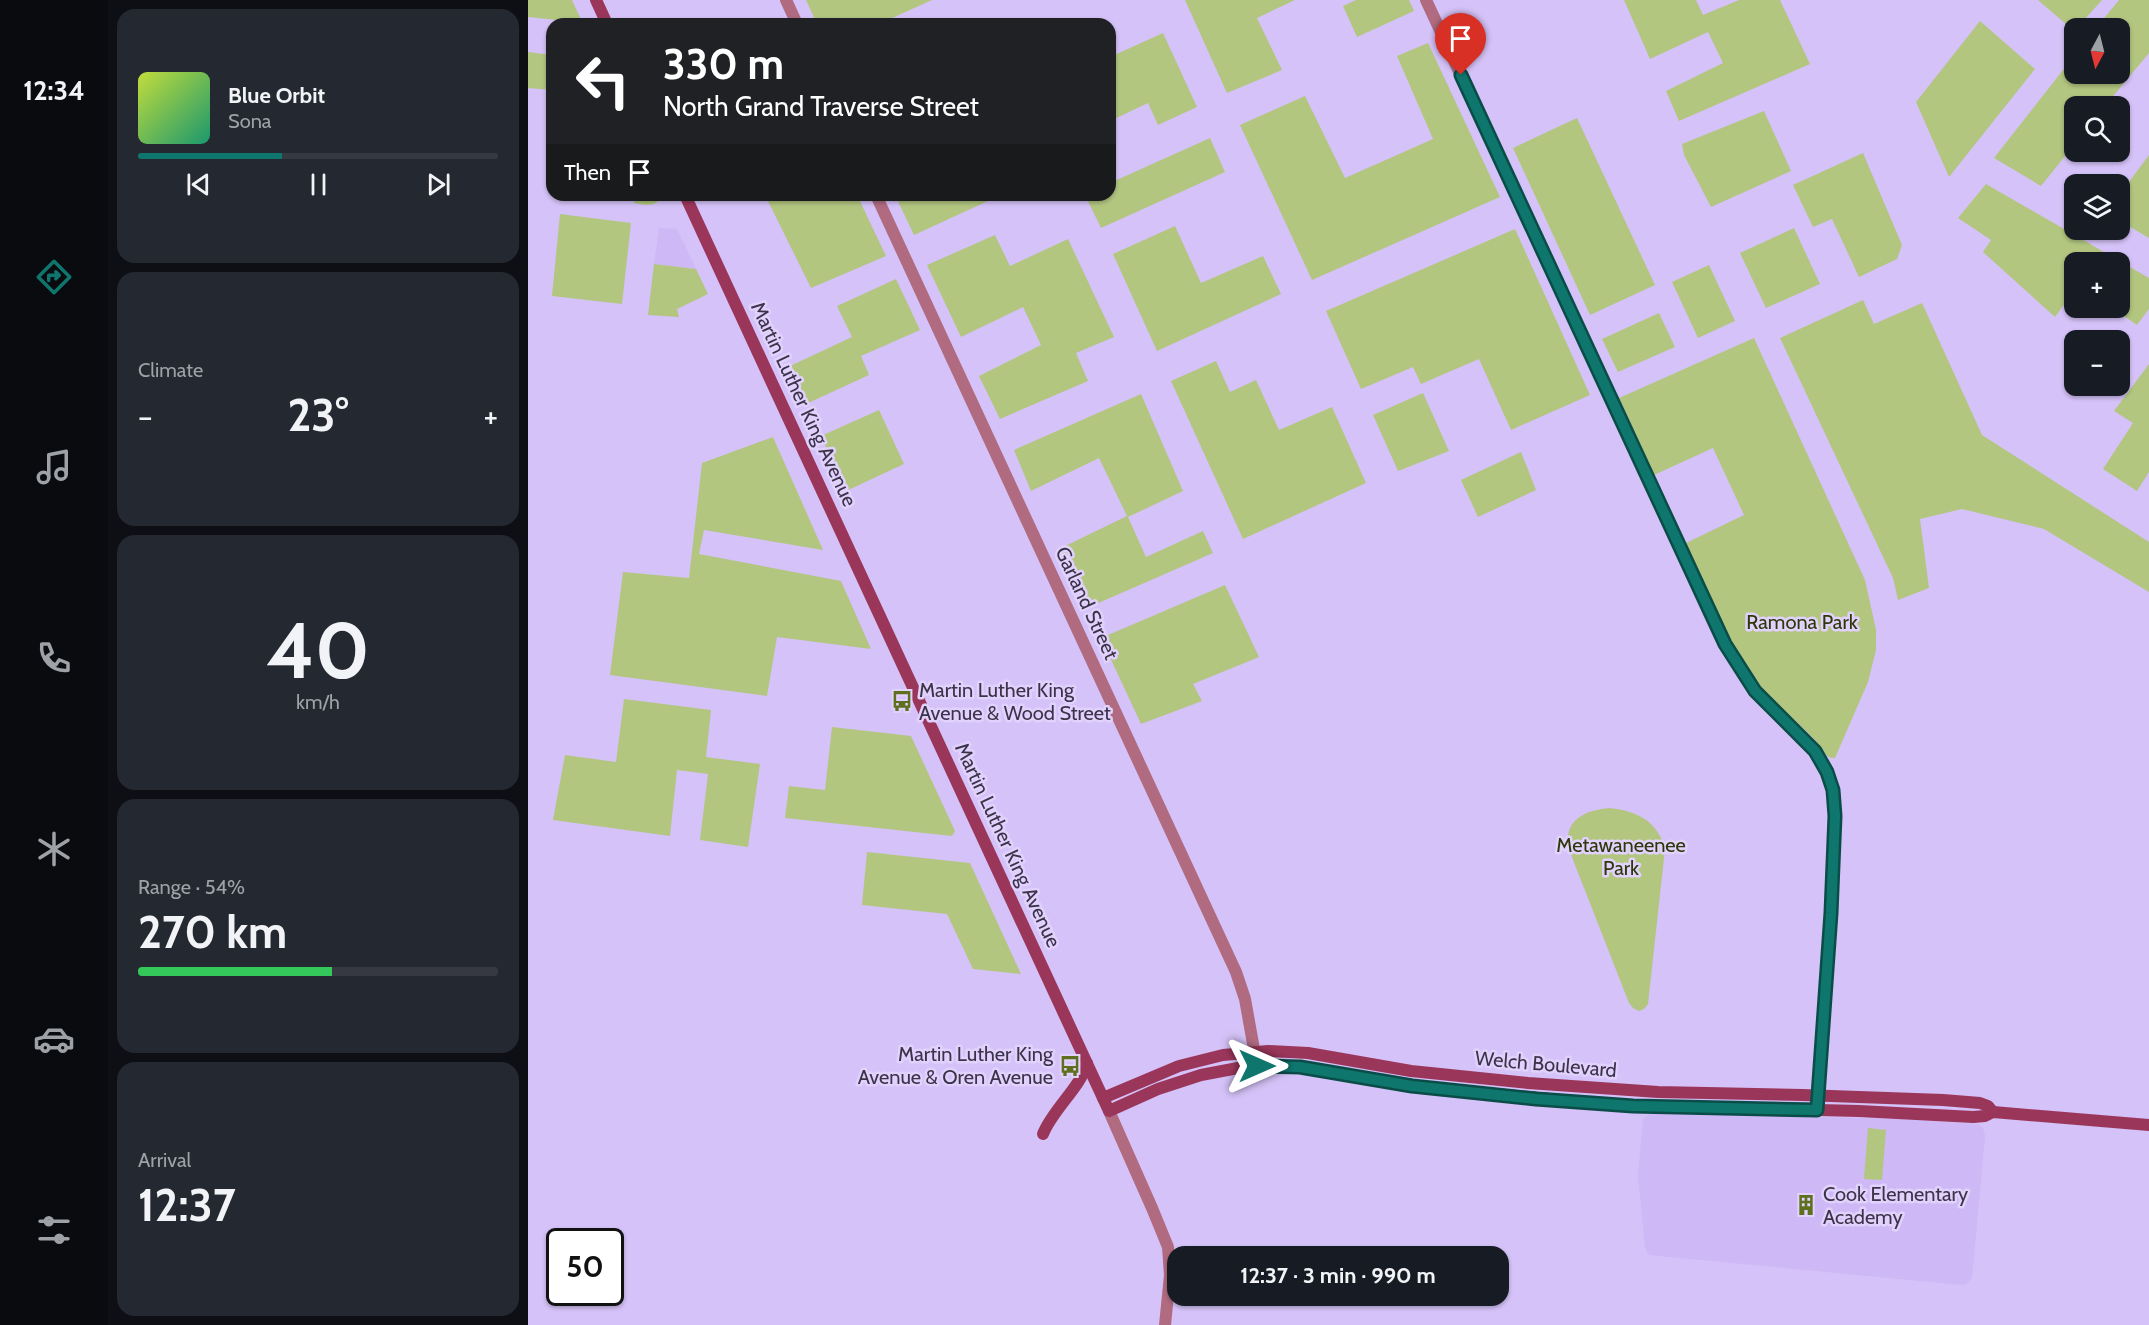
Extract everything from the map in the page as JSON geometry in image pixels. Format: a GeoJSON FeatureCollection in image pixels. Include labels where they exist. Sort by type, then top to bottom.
{"type":"FeatureCollection","features":[{"type":"Feature","properties":{"kind":"main road"},"geometry":{"type":"LineString","coordinates":[[596,0],[604,18]]}},
{"type":"Feature","properties":{"kind":"main road","name":"Martin Luther King Avenue"},"geometry":{"type":"LineString","coordinates":[[688,201],[1109,1111]]}},
{"type":"Feature","properties":{"kind":"main road","name":"Welch Boulevard"},"geometry":{"type":"LineString","coordinates":[[1103,1098],[1179,1066],[1223,1055],[1299,1052],[1411,1071],[1548,1085],[1658,1092],[1817,1095],[1974,1102],[1988,1106],[1993,1112]]}},
{"type":"Feature","properties":{"kind":"main road"},"geometry":{"type":"LineString","coordinates":[[1043,1134],[1054,1113],[1080,1079],[1087,1063]]}},
{"type":"Feature","properties":{"kind":"main road","name":"Welch Boulevard"},"geometry":{"type":"LineString","coordinates":[[1109,1111],[1186,1079],[1257,1066],[1300,1067],[1406,1085],[1536,1099],[1633,1106],[1817,1110],[1979,1117],[1993,1112],[2149,1125]]}},
{"type":"Feature","properties":{"kind":"street"},"geometry":{"type":"LineString","coordinates":[[786,0],[794,18]]}},
{"type":"Feature","properties":{"kind":"street"},"geometry":{"type":"LineString","coordinates":[[1426,0],[1725,644],[1755,691],[1807,741],[1830,778],[1834,802],[1834,828],[1817,1110]]}},
{"type":"Feature","properties":{"kind":"street","name":"Garland Street"},"geometry":{"type":"LineString","coordinates":[[879,201],[1236,972],[1245,999],[1257,1066]]}},
{"type":"Feature","properties":{"kind":"street","name":"Martin Luther King Avenue"},"geometry":{"type":"LineString","coordinates":[[1109,1111],[1168,1248],[1170,1275],[1165,1325]]}},
{"type":"Feature","properties":{"kind":"shaded area"},"geometry":{"type":"Polygon","coordinates":[[[659,228],[677,229],[696,269],[654,264],[659,228]]]}},
{"type":"Feature","properties":{"kind":"shaded area"},"geometry":{"type":"Polygon","coordinates":[[[1655,1113],[1900,1119],[1978,1124],[1983,1128],[1985,1136],[1972,1278],[1962,1285],[1649,1255],[1645,1247],[1638,1176],[1643,1119],[1655,1113]]]}},
{"type":"Feature","properties":{"kind":"green space"},"geometry":{"type":"Polygon","coordinates":[[[528,0],[572,0],[580,18],[546,19],[528,17],[528,0]]]}},
{"type":"Feature","properties":{"kind":"green space"},"geometry":{"type":"Polygon","coordinates":[[[806,0],[932,0],[892,18],[814,18],[806,0]]]}},
{"type":"Feature","properties":{"kind":"green space"},"geometry":{"type":"Polygon","coordinates":[[[1185,0],[1295,0],[1257,18],[1282,70],[1227,93],[1185,0]]]}},
{"type":"Feature","properties":{"kind":"green space"},"geometry":{"type":"Polygon","coordinates":[[[1356,0],[1409,0],[1414,11],[1357,37],[1343,6],[1356,0]]]}},
{"type":"Feature","properties":{"kind":"green space"},"geometry":{"type":"Polygon","coordinates":[[[1624,0],[1696,0],[1703,15],[1739,0],[1780,0],[1810,64],[1679,121],[1666,91],[1723,63],[1708,32],[1650,59],[1624,0]]]}},
{"type":"Feature","properties":{"kind":"green space"},"geometry":{"type":"Polygon","coordinates":[[[2038,0],[2102,0],[2086,18],[2064,18],[2064,22],[2038,0]]]}},
{"type":"Feature","properties":{"kind":"green space"},"geometry":{"type":"Polygon","coordinates":[[[2119,0],[2149,0],[2149,53],[2130,76],[2130,18],[2104,18],[2119,0]]]}},
{"type":"Feature","properties":{"kind":"green space"},"geometry":{"type":"Polygon","coordinates":[[[1980,21],[2035,69],[1949,177],[1916,102],[1980,21]]]}},
{"type":"Feature","properties":{"kind":"green space"},"geometry":{"type":"Polygon","coordinates":[[[1163,33],[1197,107],[1158,125],[1148,103],[1116,118],[1116,54],[1163,33]]]}},
{"type":"Feature","properties":{"kind":"green space"},"geometry":{"type":"Polygon","coordinates":[[[1428,43],[1500,197],[1312,280],[1240,125],[1305,96],[1345,178],[1433,139],[1397,56],[1428,43]]]}},
{"type":"Feature","properties":{"kind":"green space"},"geometry":{"type":"Polygon","coordinates":[[[528,52],[546,54],[546,90],[528,88],[528,52]]]}},
{"type":"Feature","properties":{"kind":"green space"},"geometry":{"type":"Polygon","coordinates":[[[2064,69],[2064,84],[2123,84],[2113,96],[2064,96],[2064,157],[2041,186],[1994,158],[2064,69]]]}},
{"type":"Feature","properties":{"kind":"green space"},"geometry":{"type":"Polygon","coordinates":[[[1764,111],[1791,171],[1711,207],[1684,155],[1682,144],[1764,111]]]}},
{"type":"Feature","properties":{"kind":"green space"},"geometry":{"type":"Polygon","coordinates":[[[1577,118],[1655,285],[1590,315],[1513,148],[1577,118]]]}},
{"type":"Feature","properties":{"kind":"green space"},"geometry":{"type":"Polygon","coordinates":[[[1210,138],[1225,172],[1101,228],[1088,201],[1116,201],[1116,180],[1210,138]]]}},
{"type":"Feature","properties":{"kind":"green space"},"geometry":{"type":"Polygon","coordinates":[[[1863,153],[1902,245],[1897,259],[1859,277],[1832,219],[1813,227],[1793,185],[1863,153]]]}},
{"type":"Feature","properties":{"kind":"green space"},"geometry":{"type":"Polygon","coordinates":[[[2149,155],[2149,238],[2130,227],[2130,181],[2149,155]]]}},
{"type":"Feature","properties":{"kind":"green space"},"geometry":{"type":"Polygon","coordinates":[[[1986,184],[2064,229],[2064,240],[2083,240],[2104,252],[2064,252],[2064,305],[2055,317],[1983,252],[1991,240],[1958,218],[1986,184]]]}},
{"type":"Feature","properties":{"kind":"green space"},"geometry":{"type":"Polygon","coordinates":[[[634,201],[658,201],[646,205],[634,203],[634,201]]]}},
{"type":"Feature","properties":{"kind":"green space"},"geometry":{"type":"Polygon","coordinates":[[[768,201],[860,201],[886,256],[811,288],[768,201]]]}},
{"type":"Feature","properties":{"kind":"green space"},"geometry":{"type":"Polygon","coordinates":[[[898,201],[988,201],[914,235],[898,201]]]}},
{"type":"Feature","properties":{"kind":"green space"},"geometry":{"type":"Polygon","coordinates":[[[560,214],[631,223],[622,304],[552,296],[560,214]]]}},
{"type":"Feature","properties":{"kind":"green space"},"geometry":{"type":"Polygon","coordinates":[[[1175,226],[1201,283],[1263,256],[1281,294],[1157,351],[1113,254],[1175,226]]]}},
{"type":"Feature","properties":{"kind":"green space"},"geometry":{"type":"Polygon","coordinates":[[[1794,228],[1820,284],[1766,308],[1740,253],[1794,228]]]}},
{"type":"Feature","properties":{"kind":"green space"},"geometry":{"type":"Polygon","coordinates":[[[1515,229],[1590,395],[1511,430],[1479,359],[1421,384],[1413,367],[1361,389],[1326,311],[1515,229]]]}},
{"type":"Feature","properties":{"kind":"green space"},"geometry":{"type":"Polygon","coordinates":[[[995,235],[1010,266],[1068,239],[1114,337],[1076,353],[1088,381],[1000,419],[979,376],[1041,345],[1023,307],[961,337],[927,265],[995,235]]]}},
{"type":"Feature","properties":{"kind":"green space"},"geometry":{"type":"Polygon","coordinates":[[[654,264],[696,269],[708,294],[677,309],[679,317],[648,315],[654,264]]]}},
{"type":"Feature","properties":{"kind":"green space"},"geometry":{"type":"Polygon","coordinates":[[[1709,265],[1735,321],[1698,338],[1672,282],[1709,265]]]}},
{"type":"Feature","properties":{"kind":"green space"},"geometry":{"type":"Polygon","coordinates":[[[2130,267],[2149,278],[2149,309],[2137,325],[2127,318],[2130,318],[2130,267]]]}},
{"type":"Feature","properties":{"kind":"green space"},"geometry":{"type":"Polygon","coordinates":[[[896,279],[920,330],[861,356],[869,375],[806,404],[788,367],[852,337],[837,306],[896,279]]]}},
{"type":"Feature","properties":{"kind":"green space"},"geometry":{"type":"Polygon","coordinates":[[[1863,300],[1874,324],[1922,303],[1982,435],[2149,542],[2149,592],[2044,529],[1962,509],[1920,519],[1929,588],[1898,600],[1893,578],[1780,338],[1863,300]]]}},
{"type":"Feature","properties":{"kind":"green space"},"geometry":{"type":"Polygon","coordinates":[[[1659,313],[1675,347],[1618,372],[1602,339],[1659,313]]]}},
{"type":"Feature","properties":{"kind":"green space","name":"Ramona Park"},"geometry":{"type":"Polygon","coordinates":[[[1754,338],[1865,580],[1876,630],[1876,650],[1868,682],[1835,758],[1825,754],[1806,731],[1765,694],[1747,671],[1717,618],[1684,544],[1744,515],[1713,448],[1654,475],[1619,398],[1754,338]]]}},
{"type":"Feature","properties":{"kind":"green space"},"geometry":{"type":"Polygon","coordinates":[[[1216,361],[1230,392],[1256,380],[1279,430],[1332,407],[1366,483],[1243,539],[1171,381],[1216,361]]]}},
{"type":"Feature","properties":{"kind":"green space"},"geometry":{"type":"Polygon","coordinates":[[[2149,364],[2149,472],[2137,491],[2103,469],[2133,423],[2114,411],[2125,396],[2130,396],[2130,390],[2149,364]]]}},
{"type":"Feature","properties":{"kind":"green space"},"geometry":{"type":"Polygon","coordinates":[[[1423,393],[1449,451],[1398,471],[1373,415],[1423,393]]]}},
{"type":"Feature","properties":{"kind":"green space"},"geometry":{"type":"Polygon","coordinates":[[[1141,394],[1183,491],[1128,517],[1146,557],[1203,531],[1213,553],[1087,608],[1059,549],[1127,516],[1099,458],[1031,491],[1014,450],[1141,394]]]}},
{"type":"Feature","properties":{"kind":"green space"},"geometry":{"type":"Polygon","coordinates":[[[879,410],[904,464],[846,491],[821,436],[879,410]]]}},
{"type":"Feature","properties":{"kind":"green space"},"geometry":{"type":"Polygon","coordinates":[[[773,437],[823,550],[704,530],[699,554],[841,581],[871,649],[777,637],[767,696],[610,675],[623,572],[689,578],[702,463],[773,437]]]}},
{"type":"Feature","properties":{"kind":"green space"},"geometry":{"type":"Polygon","coordinates":[[[1521,452],[1536,490],[1478,517],[1461,480],[1521,452]]]}},
{"type":"Feature","properties":{"kind":"green space"},"geometry":{"type":"Polygon","coordinates":[[[1225,585],[1259,657],[1193,684],[1202,701],[1141,724],[1101,638],[1225,585]]]}},
{"type":"Feature","properties":{"kind":"green space"},"geometry":{"type":"Polygon","coordinates":[[[624,699],[711,710],[706,757],[760,764],[748,847],[700,840],[708,774],[677,770],[670,836],[553,820],[565,755],[616,762],[624,699]]]}},
{"type":"Feature","properties":{"kind":"green space"},"geometry":{"type":"Polygon","coordinates":[[[832,727],[911,736],[955,831],[952,836],[785,818],[789,786],[825,790],[832,727]]]}},
{"type":"Feature","properties":{"kind":"green space","name":"Metawaneenee Park"},"geometry":{"type":"Polygon","coordinates":[[[1610,808],[1629,812],[1645,819],[1657,832],[1665,849],[1648,1004],[1639,1011],[1629,1003],[1568,847],[1570,829],[1578,818],[1593,811],[1610,808]]]}},
{"type":"Feature","properties":{"kind":"green space"},"geometry":{"type":"Polygon","coordinates":[[[867,852],[970,863],[1021,974],[973,969],[947,914],[862,905],[867,852]]]}},
{"type":"Feature","properties":{"kind":"green space"},"geometry":{"type":"Polygon","coordinates":[[[1868,1128],[1886,1130],[1882,1180],[1864,1179],[1868,1128]]]}},
{"type":"Feature","properties":{"kind":"place","name":"Martin Luther King Avenue & Wood Street"},"geometry":{"type":"Point","coordinates":[902,701]}},
{"type":"Feature","properties":{"kind":"place","name":"Martin Luther King Avenue & Oren Avenue"},"geometry":{"type":"Point","coordinates":[1070,1066]}},
{"type":"Feature","properties":{"kind":"place","name":"Cook Elementary Academy"},"geometry":{"type":"Point","coordinates":[1806,1205]}},
{"type":"Feature","properties":{"kind":"route"},"geometry":{"type":"LineString","coordinates":[[1257,1066],[1300,1067],[1381,1082],[1536,1099],[1633,1106],[1817,1110],[1830,937],[1834,828],[1834,802],[1830,778],[1807,741],[1764,701],[1744,677],[1725,644],[1461,75]]}}]}
